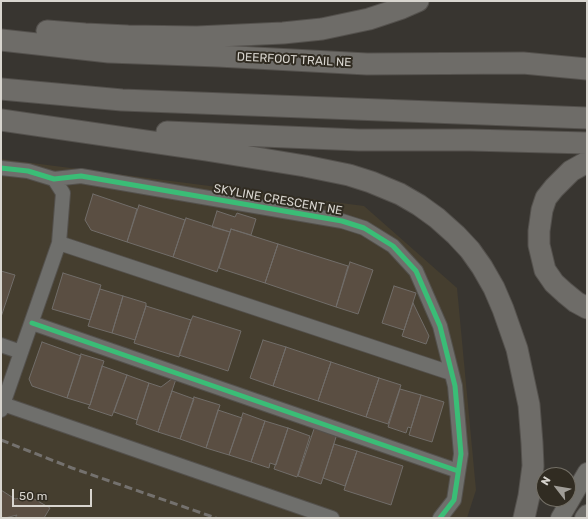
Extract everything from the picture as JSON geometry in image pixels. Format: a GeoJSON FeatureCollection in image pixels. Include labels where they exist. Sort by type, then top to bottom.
{"type":"FeatureCollection","features":[{"type":"Feature","properties":{"kind":"highway"},"geometry":{"type":"LineString","coordinates":[[1,28],[85,34],[197,37],[284,33],[322,29],[369,19],[418,1]]}},
{"type":"Feature","properties":{"kind":"highway","name":"DEERFOOT TRAIL NE"},"geometry":{"type":"LineString","coordinates":[[1,40],[109,52],[367,64],[523,63],[587,69]]}},
{"type":"Feature","properties":{"kind":"highway"},"geometry":{"type":"LineString","coordinates":[[1,89],[122,100],[587,118]]}},
{"type":"Feature","properties":{"kind":"highway"},"geometry":{"type":"LineString","coordinates":[[1,117],[113,130],[358,140],[470,140],[587,144]]}},
{"type":"Feature","properties":{"kind":"highway"},"geometry":{"type":"LineString","coordinates":[[1,120],[207,150],[349,175],[400,194],[437,218],[470,250],[488,278],[503,309],[517,349],[529,405],[533,466],[524,518]]}},
{"type":"Feature","properties":{"kind":"highway"},"geometry":{"type":"LineString","coordinates":[[587,162],[571,171],[546,198],[542,210],[539,245],[545,270],[554,283],[576,302],[587,308]]}},
{"type":"Feature","properties":{"kind":"main road"},"geometry":{"type":"LineString","coordinates":[[560,518],[587,472]]}},
{"type":"Feature","properties":{"kind":"main road"},"geometry":{"type":"LineString","coordinates":[[584,518],[587,514]]}},
{"type":"Feature","properties":{"kind":"street"},"geometry":{"type":"LineString","coordinates":[[1,168],[28,171],[54,179],[63,193],[59,243],[2,407],[332,518]]}},
{"type":"Feature","properties":{"kind":"street","name":"SKYLINE CRESCENT NE"},"geometry":{"type":"LineString","coordinates":[[54,179],[81,176],[342,221],[364,228],[393,246],[416,271],[440,326],[455,386],[461,454],[454,500],[440,518]]}},
{"type":"Feature","properties":{"kind":"street"},"geometry":{"type":"LineString","coordinates":[[59,243],[451,373]]}},
{"type":"Feature","properties":{"kind":"street"},"geometry":{"type":"LineString","coordinates":[[32,323],[458,472]]}},
{"type":"Feature","properties":{"kind":"street"},"geometry":{"type":"LineString","coordinates":[[1,345],[21,352]]}},
{"type":"Feature","properties":{"kind":"shaded area"},"geometry":{"type":"Polygon","coordinates":[[[1,159],[364,206],[457,288],[476,490],[467,518],[1,518],[1,159]]]}},
{"type":"Feature","properties":{"kind":"building"},"geometry":{"type":"Polygon","coordinates":[[[93,194],[137,209],[127,242],[91,230],[85,220],[93,194]]]}},
{"type":"Feature","properties":{"kind":"building"},"geometry":{"type":"Polygon","coordinates":[[[139,205],[185,220],[173,257],[127,242],[139,205]]]}},
{"type":"Feature","properties":{"kind":"building"},"geometry":{"type":"Polygon","coordinates":[[[217,211],[235,217],[237,213],[256,219],[251,235],[231,229],[230,232],[212,227],[217,211]]]}},
{"type":"Feature","properties":{"kind":"building"},"geometry":{"type":"Polygon","coordinates":[[[186,218],[230,232],[217,272],[173,257],[186,218]]]}},
{"type":"Feature","properties":{"kind":"building"},"geometry":{"type":"Polygon","coordinates":[[[231,229],[278,244],[265,283],[219,268],[231,229]]]}},
{"type":"Feature","properties":{"kind":"building"},"geometry":{"type":"Polygon","coordinates":[[[278,244],[348,266],[336,307],[265,283],[278,244]]]}},
{"type":"Feature","properties":{"kind":"building"},"geometry":{"type":"Polygon","coordinates":[[[350,262],[373,270],[358,314],[336,307],[350,262]]]}},
{"type":"Feature","properties":{"kind":"building"},"geometry":{"type":"Polygon","coordinates":[[[1,271],[15,275],[1,317],[1,271]]]}},
{"type":"Feature","properties":{"kind":"building"},"geometry":{"type":"Polygon","coordinates":[[[63,273],[101,285],[90,320],[52,309],[63,273]]]}},
{"type":"Feature","properties":{"kind":"building"},"geometry":{"type":"Polygon","coordinates":[[[394,286],[416,293],[404,330],[382,323],[394,286]]]}},
{"type":"Feature","properties":{"kind":"building"},"geometry":{"type":"Polygon","coordinates":[[[100,289],[123,296],[112,333],[88,326],[100,289]]]}},
{"type":"Feature","properties":{"kind":"building"},"geometry":{"type":"Polygon","coordinates":[[[123,296],[146,303],[135,340],[112,333],[123,296]]]}},
{"type":"Feature","properties":{"kind":"building"},"geometry":{"type":"Polygon","coordinates":[[[413,303],[429,336],[426,344],[402,336],[413,303]]]}},
{"type":"Feature","properties":{"kind":"building"},"geometry":{"type":"Polygon","coordinates":[[[146,306],[191,320],[179,357],[134,343],[146,306]]]}},
{"type":"Feature","properties":{"kind":"building"},"geometry":{"type":"Polygon","coordinates":[[[193,316],[241,331],[228,371],[179,355],[193,316]]]}},
{"type":"Feature","properties":{"kind":"building"},"geometry":{"type":"Polygon","coordinates":[[[263,340],[286,347],[273,386],[250,378],[263,340]]]}},
{"type":"Feature","properties":{"kind":"building"},"geometry":{"type":"Polygon","coordinates":[[[42,342],[81,356],[67,398],[32,386],[29,379],[42,342]]]}},
{"type":"Feature","properties":{"kind":"building"},"geometry":{"type":"Polygon","coordinates":[[[286,347],[331,362],[318,401],[273,386],[286,347]]]}},
{"type":"Feature","properties":{"kind":"building"},"geometry":{"type":"Polygon","coordinates":[[[81,354],[104,361],[90,405],[67,398],[81,354]]]}},
{"type":"Feature","properties":{"kind":"building"},"geometry":{"type":"Polygon","coordinates":[[[331,362],[379,378],[366,417],[318,401],[331,362]]]}},
{"type":"Feature","properties":{"kind":"building"},"geometry":{"type":"Polygon","coordinates":[[[102,366],[127,375],[112,416],[88,408],[102,366]]]}},
{"type":"Feature","properties":{"kind":"building"},"geometry":{"type":"Polygon","coordinates":[[[127,375],[149,383],[137,420],[114,412],[127,375]]]}},
{"type":"Feature","properties":{"kind":"building"},"geometry":{"type":"Polygon","coordinates":[[[173,378],[176,379],[158,432],[136,424],[149,383],[161,387],[173,378]]]}},
{"type":"Feature","properties":{"kind":"building"},"geometry":{"type":"Polygon","coordinates":[[[379,378],[401,385],[388,424],[366,417],[379,378]]]}},
{"type":"Feature","properties":{"kind":"building"},"geometry":{"type":"Polygon","coordinates":[[[400,389],[421,395],[411,428],[408,427],[406,433],[388,427],[400,389]]]}},
{"type":"Feature","properties":{"kind":"building"},"geometry":{"type":"Polygon","coordinates":[[[172,391],[194,399],[180,439],[158,432],[172,391]]]}},
{"type":"Feature","properties":{"kind":"building"},"geometry":{"type":"Polygon","coordinates":[[[421,395],[444,402],[432,442],[409,435],[421,395]]]}},
{"type":"Feature","properties":{"kind":"building"},"geometry":{"type":"Polygon","coordinates":[[[194,397],[220,405],[206,448],[180,439],[194,397]]]}},
{"type":"Feature","properties":{"kind":"building"},"geometry":{"type":"Polygon","coordinates":[[[218,410],[242,418],[229,455],[206,448],[218,410]]]}},
{"type":"Feature","properties":{"kind":"building"},"geometry":{"type":"Polygon","coordinates":[[[243,413],[265,421],[251,462],[229,455],[243,413]]]}},
{"type":"Feature","properties":{"kind":"building"},"geometry":{"type":"Polygon","coordinates":[[[265,421],[288,428],[276,465],[270,463],[269,468],[251,462],[265,421]]]}},
{"type":"Feature","properties":{"kind":"building"},"geometry":{"type":"Polygon","coordinates":[[[315,426],[337,434],[321,484],[298,476],[315,426]]]}},
{"type":"Feature","properties":{"kind":"building"},"geometry":{"type":"Polygon","coordinates":[[[288,428],[310,436],[297,477],[274,469],[288,428]]]}},
{"type":"Feature","properties":{"kind":"building"},"geometry":{"type":"Polygon","coordinates":[[[334,444],[357,451],[345,486],[323,478],[334,444]]]}},
{"type":"Feature","properties":{"kind":"building"},"geometry":{"type":"Polygon","coordinates":[[[357,451],[403,466],[391,505],[344,490],[357,451]]]}},
{"type":"Feature","properties":{"kind":"building"},"geometry":{"type":"Polygon","coordinates":[[[1,490],[15,499],[29,496],[50,508],[44,518],[15,518],[17,515],[1,518],[1,490]]]}},
{"type":"Feature","properties":{"kind":"railway"},"geometry":{"type":"LineString","coordinates":[[1,440],[72,468],[216,518]]}},
{"type":"Feature","properties":{"kind":"cycle path"},"geometry":{"type":"LineString","coordinates":[[1,168],[28,171],[54,179],[81,176],[342,221],[364,228],[393,246],[416,271],[440,326],[455,386],[461,454],[454,500],[440,518]]}},
{"type":"Feature","properties":{"kind":"cycle path"},"geometry":{"type":"LineString","coordinates":[[32,323],[458,471]]}}]}
